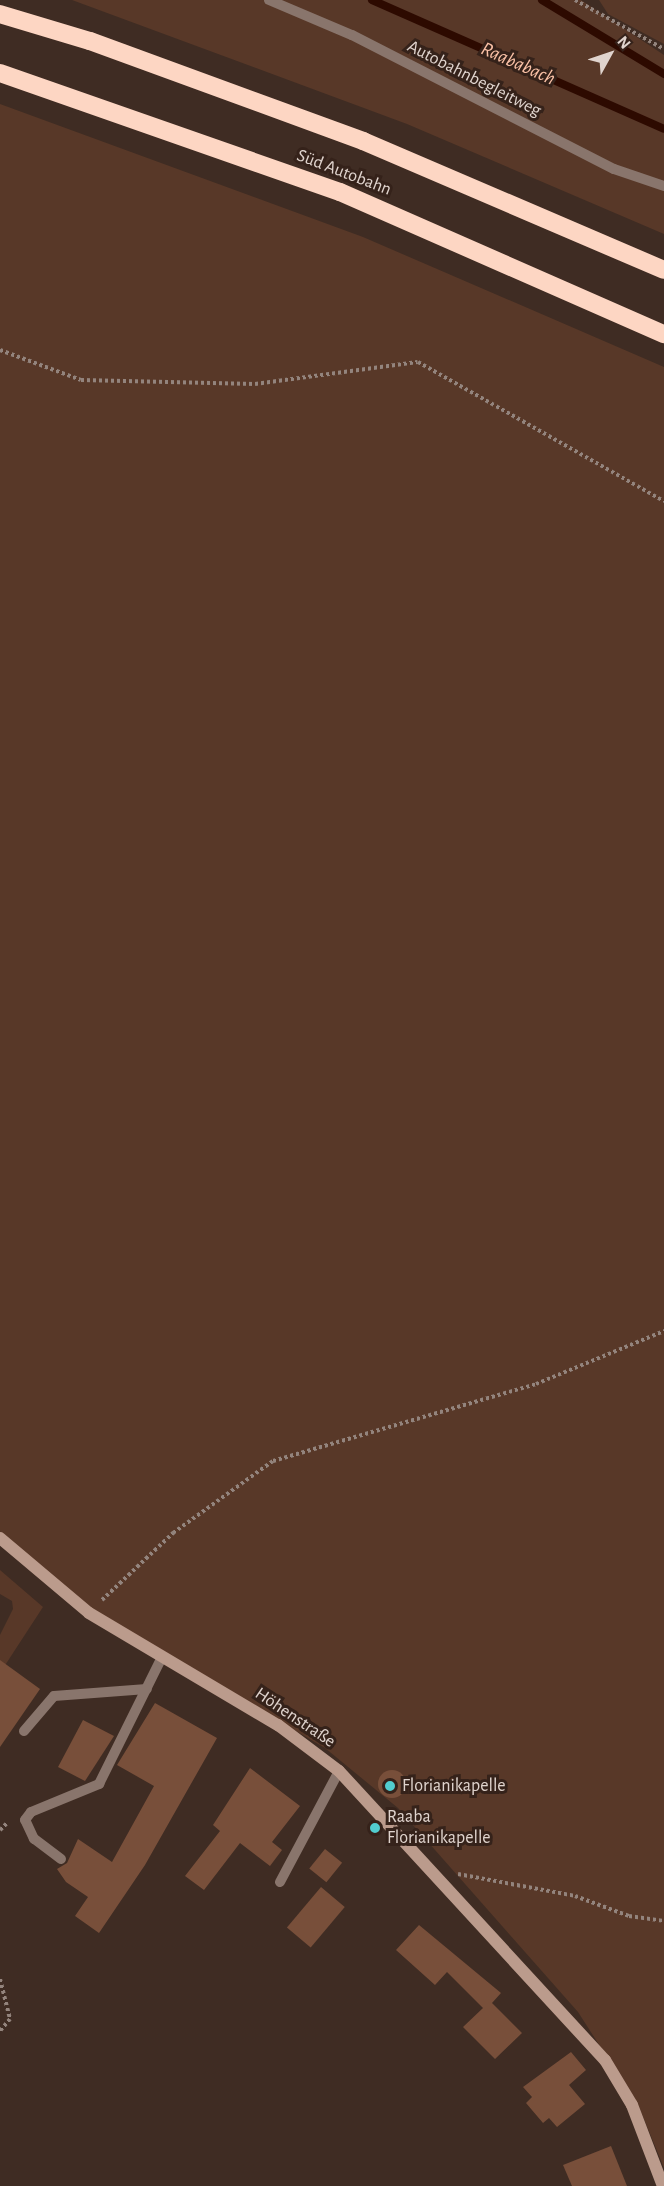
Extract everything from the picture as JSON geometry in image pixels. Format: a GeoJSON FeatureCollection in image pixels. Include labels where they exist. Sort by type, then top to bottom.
{"type":"FeatureCollection","features":[{"type":"Feature","properties":{"kind":"highway","name":"Süd Autobahn"},"geometry":{"type":"LineString","coordinates":[[0,14],[90,40],[363,141],[664,270]]}},
{"type":"Feature","properties":{"kind":"highway","name":"Süd Autobahn"},"geometry":{"type":"LineString","coordinates":[[0,73],[340,192],[664,334]]}},
{"type":"Feature","properties":{"kind":"street","name":"Höhenstraße"},"geometry":{"type":"LineString","coordinates":[[0,1538],[89,1613],[278,1725],[339,1771],[605,2060],[632,2105],[663,2186]]}},
{"type":"Feature","properties":{"kind":"lane","name":"Autobahnbegleitweg"},"geometry":{"type":"LineString","coordinates":[[270,0],[352,35],[614,169],[664,186]]}},
{"type":"Feature","properties":{"kind":"lane"},"geometry":{"type":"LineString","coordinates":[[61,1859],[34,1839],[25,1820],[31,1812],[99,1784],[162,1657]]}},
{"type":"Feature","properties":{"kind":"lane"},"geometry":{"type":"LineString","coordinates":[[24,1731],[54,1696],[147,1689]]}},
{"type":"Feature","properties":{"kind":"lane"},"geometry":{"type":"LineString","coordinates":[[280,1882],[339,1771]]}},
{"type":"Feature","properties":{"kind":"path"},"geometry":{"type":"LineString","coordinates":[[575,0],[664,50]]}},
{"type":"Feature","properties":{"kind":"path"},"geometry":{"type":"LineString","coordinates":[[0,350],[81,380],[255,384],[418,362],[664,501]]}},
{"type":"Feature","properties":{"kind":"path"},"geometry":{"type":"LineString","coordinates":[[89,1613],[173,1533],[273,1461],[536,1384],[664,1331]]}},
{"type":"Feature","properties":{"kind":"path"},"geometry":{"type":"LineString","coordinates":[[430,1870],[574,1896],[629,1916],[664,1921]]}},
{"type":"Feature","properties":{"kind":"path"},"geometry":{"type":"LineString","coordinates":[[0,1979],[10,2019],[0,2031]]}},
{"type":"Feature","properties":{"kind":"shaded area"},"geometry":{"type":"Polygon","coordinates":[[[72,0],[581,0],[664,55],[664,234],[407,124],[72,0]]]}},
{"type":"Feature","properties":{"kind":"shaded area"},"geometry":{"type":"Polygon","coordinates":[[[599,0],[664,0],[664,44],[608,14],[599,0]]]}},
{"type":"Feature","properties":{"kind":"shaded area"},"geometry":{"type":"Polygon","coordinates":[[[0,104],[363,237],[664,367],[664,2168],[639,2107],[578,2012],[398,1808],[325,1748],[89,1610],[0,1537],[0,104]]]}},
{"type":"Feature","properties":{"kind":"shaded area"},"geometry":{"type":"Polygon","coordinates":[[[0,1570],[43,1607],[0,1673],[0,1635],[13,1609],[12,1601],[0,1594],[0,1570]]]}},
{"type":"Feature","properties":{"kind":"building"},"geometry":{"type":"Polygon","coordinates":[[[0,1660],[40,1689],[0,1747],[0,1660]]]}},
{"type":"Feature","properties":{"kind":"building"},"geometry":{"type":"Polygon","coordinates":[[[155,1703],[217,1738],[145,1865],[99,1933],[75,1916],[88,1897],[66,1882],[57,1869],[67,1863],[78,1839],[112,1862],[154,1786],[117,1765],[155,1703]]]}},
{"type":"Feature","properties":{"kind":"building"},"geometry":{"type":"Polygon","coordinates":[[[83,1720],[114,1736],[85,1781],[58,1767],[83,1720]]]}},
{"type":"Feature","properties":{"kind":"building"},"geometry":{"type":"Polygon","coordinates":[[[250,1768],[300,1806],[272,1842],[282,1850],[270,1866],[240,1843],[204,1890],[185,1876],[220,1831],[213,1825],[250,1768]]]}},
{"type":"Feature","properties":{"kind":"building"},"geometry":{"type":"Polygon","coordinates":[[[392,1770],[402,1774],[406,1784],[402,1794],[392,1798],[382,1794],[378,1784],[382,1774],[392,1770]]]}},
{"type":"Feature","properties":{"kind":"building"},"geometry":{"type":"Polygon","coordinates":[[[325,1849],[342,1863],[326,1882],[309,1868],[325,1849]]]}},
{"type":"Feature","properties":{"kind":"building"},"geometry":{"type":"Polygon","coordinates":[[[321,1887],[345,1907],[311,1948],[287,1928],[321,1887]]]}},
{"type":"Feature","properties":{"kind":"building"},"geometry":{"type":"Polygon","coordinates":[[[419,1925],[501,1993],[492,2003],[522,2033],[495,2059],[463,2027],[483,2008],[447,1972],[435,1985],[396,1950],[419,1925]]]}},
{"type":"Feature","properties":{"kind":"building"},"geometry":{"type":"Polygon","coordinates":[[[571,2052],[586,2070],[569,2085],[585,2104],[557,2127],[549,2118],[543,2123],[526,2103],[532,2097],[523,2087],[571,2052]]]}},
{"type":"Feature","properties":{"kind":"building"},"geometry":{"type":"Polygon","coordinates":[[[611,2146],[627,2186],[572,2186],[563,2165],[611,2146]]]}},
{"type":"Feature","properties":{"kind":"waterway","name":"Raababach"},"geometry":{"type":"LineString","coordinates":[[372,0],[664,129]]}},
{"type":"Feature","properties":{"kind":"waterway"},"geometry":{"type":"LineString","coordinates":[[542,0],[664,74]]}},
{"type":"Feature","properties":{"kind":"place","name":"Florianikapelle"},"geometry":{"type":"Point","coordinates":[390,1786]}},
{"type":"Feature","properties":{"kind":"place","name":"Raaba Florianikapelle"},"geometry":{"type":"Point","coordinates":[375,1828]}}]}
